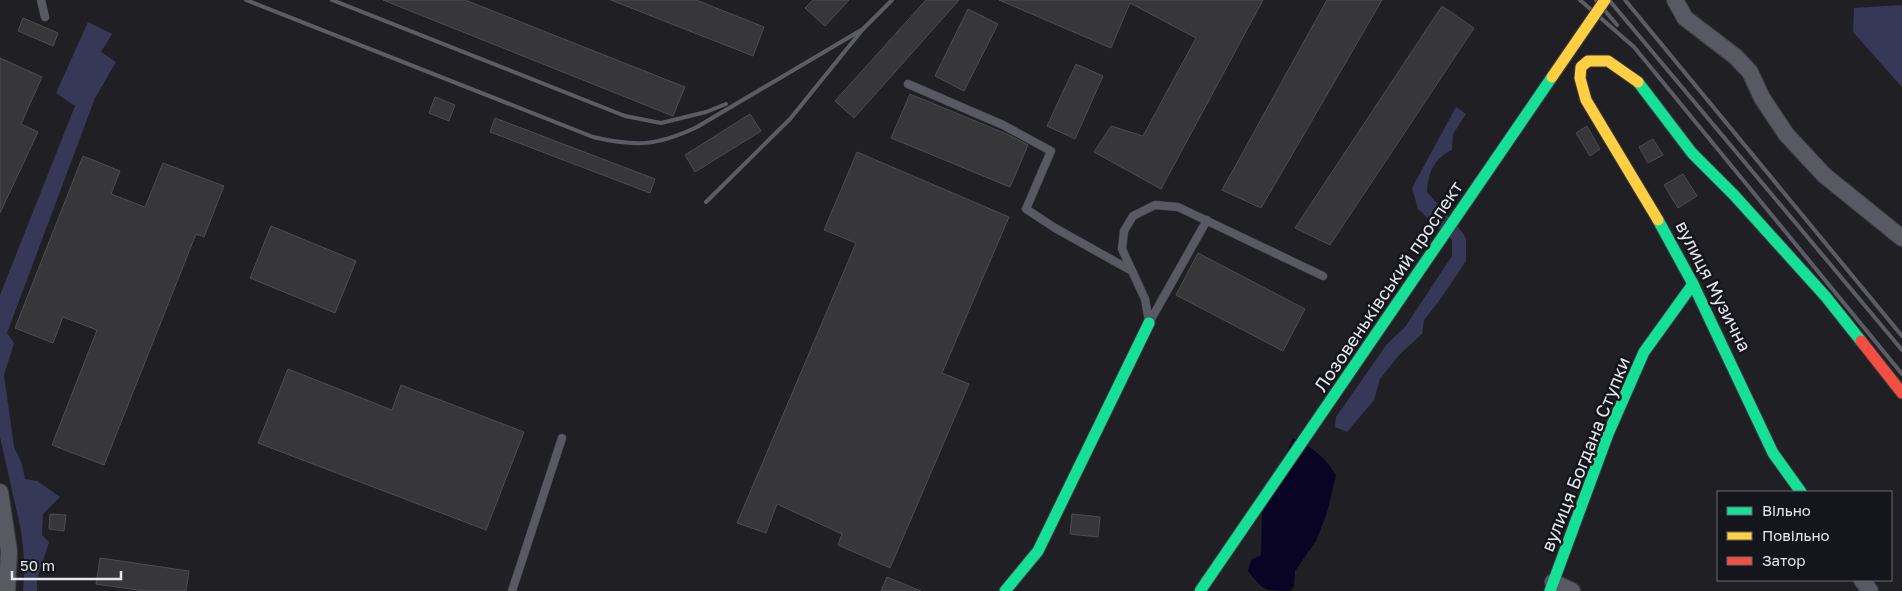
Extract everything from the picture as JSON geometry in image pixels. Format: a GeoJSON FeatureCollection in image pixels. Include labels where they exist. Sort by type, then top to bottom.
{"type":"FeatureCollection","features":[{"type":"Feature","properties":{"kind":"main road","name":"Лозовеньківський проспект"},"geometry":{"type":"LineString","coordinates":[[1200,591],[1605,0]]}},
{"type":"Feature","properties":{"kind":"main road","name":"вулиця Музична"},"geometry":{"type":"LineString","coordinates":[[1799,491],[1773,453],[1693,284],[1666,233],[1586,100],[1580,78],[1581,67],[1588,61],[1608,61],[1636,80],[1692,153],[1734,195],[1826,298],[1902,393]]}},
{"type":"Feature","properties":{"kind":"main road","name":"вулиця Богдана Ступки"},"geometry":{"type":"LineString","coordinates":[[1551,586],[1608,434],[1644,352],[1693,284]]}},
{"type":"Feature","properties":{"kind":"main road"},"geometry":{"type":"LineString","coordinates":[[1005,591],[1038,551],[1149,323]]}},
{"type":"Feature","properties":{"kind":"street"},"geometry":{"type":"LineString","coordinates":[[1674,0],[1685,18],[1736,57],[1750,72],[1762,98],[1786,134],[1824,175],[1902,238]]}},
{"type":"Feature","properties":{"kind":"street"},"geometry":{"type":"LineString","coordinates":[[0,492],[7,591]]}},
{"type":"Feature","properties":{"kind":"street"},"geometry":{"type":"LineString","coordinates":[[1551,586],[1572,591]]}},
{"type":"Feature","properties":{"kind":"lane"},"geometry":{"type":"LineString","coordinates":[[41,0],[45,17]]}},
{"type":"Feature","properties":{"kind":"lane"},"geometry":{"type":"LineString","coordinates":[[908,84],[1003,125],[1051,151],[1026,209],[1055,228],[1132,270]]}},
{"type":"Feature","properties":{"kind":"lane"},"geometry":{"type":"LineString","coordinates":[[1149,323],[1145,299],[1122,249],[1124,231],[1133,216],[1154,205],[1178,207],[1323,276]]}},
{"type":"Feature","properties":{"kind":"lane"},"geometry":{"type":"LineString","coordinates":[[1149,323],[1207,220]]}},
{"type":"Feature","properties":{"kind":"lane"},"geometry":{"type":"LineString","coordinates":[[512,591],[562,438]]}},
{"type":"Feature","properties":{"kind":"shaded area"},"geometry":{"type":"Polygon","coordinates":[[[1902,5],[1902,87],[1853,32],[1854,8],[1902,5]]]}},
{"type":"Feature","properties":{"kind":"shaded area"},"geometry":{"type":"Polygon","coordinates":[[[88,22],[112,34],[101,52],[116,62],[95,98],[7,333],[14,343],[4,375],[14,447],[22,464],[25,479],[37,481],[60,497],[43,514],[42,535],[49,542],[37,579],[37,591],[23,591],[25,567],[21,530],[0,437],[0,295],[75,106],[56,93],[88,22]]]}},
{"type":"Feature","properties":{"kind":"shaded area"},"geometry":{"type":"Polygon","coordinates":[[[1456,107],[1466,114],[1453,134],[1452,150],[1441,157],[1433,167],[1427,192],[1463,233],[1466,239],[1466,261],[1424,320],[1422,334],[1399,355],[1380,379],[1374,400],[1347,432],[1335,427],[1336,417],[1387,344],[1405,327],[1452,256],[1452,240],[1418,209],[1412,188],[1456,107]]]}},
{"type":"Feature","properties":{"kind":"shaded area"},"geometry":{"type":"Polygon","coordinates":[[[1293,438],[1317,453],[1336,475],[1327,513],[1316,541],[1295,571],[1294,587],[1290,591],[1275,591],[1265,589],[1257,583],[1248,571],[1251,560],[1261,555],[1262,510],[1293,438]]]}},
{"type":"Feature","properties":{"kind":"building"},"geometry":{"type":"Polygon","coordinates":[[[383,0],[465,0],[685,87],[673,116],[383,0]]]}},
{"type":"Feature","properties":{"kind":"building"},"geometry":{"type":"Polygon","coordinates":[[[611,0],[696,0],[764,27],[753,56],[611,0]]]}},
{"type":"Feature","properties":{"kind":"building"},"geometry":{"type":"Polygon","coordinates":[[[813,0],[849,0],[825,26],[805,8],[813,0]]]}},
{"type":"Feature","properties":{"kind":"building"},"geometry":{"type":"Polygon","coordinates":[[[926,0],[959,0],[854,118],[835,101],[926,0]]]}},
{"type":"Feature","properties":{"kind":"building"},"geometry":{"type":"Polygon","coordinates":[[[999,0],[1263,0],[1161,189],[1094,152],[1111,126],[1143,136],[1196,38],[1130,3],[1111,48],[999,0]]]}},
{"type":"Feature","properties":{"kind":"building"},"geometry":{"type":"Polygon","coordinates":[[[1327,0],[1382,0],[1261,208],[1222,190],[1327,0]]]}},
{"type":"Feature","properties":{"kind":"building"},"geometry":{"type":"Polygon","coordinates":[[[1442,6],[1474,28],[1330,245],[1295,228],[1442,6]]]}},
{"type":"Feature","properties":{"kind":"building"},"geometry":{"type":"Polygon","coordinates":[[[968,9],[998,24],[964,91],[935,76],[968,9]]]}},
{"type":"Feature","properties":{"kind":"building"},"geometry":{"type":"Polygon","coordinates":[[[23,18],[58,33],[53,46],[18,31],[23,18]]]}},
{"type":"Feature","properties":{"kind":"building"},"geometry":{"type":"Polygon","coordinates":[[[0,58],[42,77],[21,124],[38,132],[0,213],[0,58]]]}},
{"type":"Feature","properties":{"kind":"building"},"geometry":{"type":"Polygon","coordinates":[[[1076,64],[1103,76],[1075,139],[1047,126],[1076,64]]]}},
{"type":"Feature","properties":{"kind":"building"},"geometry":{"type":"Polygon","coordinates":[[[910,94],[1009,135],[1028,145],[1010,187],[891,138],[910,94]]]}},
{"type":"Feature","properties":{"kind":"building"},"geometry":{"type":"Polygon","coordinates":[[[435,97],[455,105],[449,121],[429,113],[435,97]]]}},
{"type":"Feature","properties":{"kind":"building"},"geometry":{"type":"Polygon","coordinates":[[[750,114],[761,131],[695,172],[685,155],[750,114]]]}},
{"type":"Feature","properties":{"kind":"building"},"geometry":{"type":"Polygon","coordinates":[[[495,118],[655,179],[650,193],[490,132],[495,118]]]}},
{"type":"Feature","properties":{"kind":"building"},"geometry":{"type":"Polygon","coordinates":[[[1587,126],[1600,149],[1590,156],[1576,133],[1587,126]]]}},
{"type":"Feature","properties":{"kind":"building"},"geometry":{"type":"Polygon","coordinates":[[[1653,139],[1663,155],[1648,163],[1639,147],[1653,139]]]}},
{"type":"Feature","properties":{"kind":"building"},"geometry":{"type":"Polygon","coordinates":[[[857,152],[1009,217],[942,373],[969,384],[890,568],[838,545],[842,534],[777,504],[766,533],[737,523],[856,243],[824,230],[857,152]]]}},
{"type":"Feature","properties":{"kind":"building"},"geometry":{"type":"Polygon","coordinates":[[[83,156],[120,171],[111,194],[145,207],[163,163],[224,186],[204,237],[196,234],[104,465],[52,445],[97,330],[63,317],[53,343],[15,328],[83,156]]]}},
{"type":"Feature","properties":{"kind":"building"},"geometry":{"type":"Polygon","coordinates":[[[1683,174],[1697,196],[1678,208],[1664,185],[1683,174]]]}},
{"type":"Feature","properties":{"kind":"building"},"geometry":{"type":"Polygon","coordinates":[[[271,226],[356,261],[335,313],[250,278],[271,226]]]}},
{"type":"Feature","properties":{"kind":"building"},"geometry":{"type":"Polygon","coordinates":[[[1198,253],[1305,309],[1283,351],[1176,295],[1198,253]]]}},
{"type":"Feature","properties":{"kind":"building"},"geometry":{"type":"Polygon","coordinates":[[[288,369],[392,410],[401,385],[524,432],[486,530],[258,443],[288,369]]]}},
{"type":"Feature","properties":{"kind":"building"},"geometry":{"type":"Polygon","coordinates":[[[50,514],[66,515],[64,531],[49,529],[50,514]]]}},
{"type":"Feature","properties":{"kind":"building"},"geometry":{"type":"Polygon","coordinates":[[[1072,514],[1100,517],[1098,537],[1070,534],[1072,514]]]}},
{"type":"Feature","properties":{"kind":"building"},"geometry":{"type":"Polygon","coordinates":[[[100,558],[189,571],[186,591],[145,591],[96,584],[100,558]]]}},
{"type":"Feature","properties":{"kind":"building"},"geometry":{"type":"Polygon","coordinates":[[[887,577],[921,591],[881,591],[887,577]]]}},
{"type":"Feature","properties":{"kind":"railway"},"geometry":{"type":"LineString","coordinates":[[246,0],[593,137],[634,143],[646,143],[670,138],[697,127],[863,29]]}},
{"type":"Feature","properties":{"kind":"railway"},"geometry":{"type":"LineString","coordinates":[[332,0],[625,116],[661,123],[706,112],[726,104]]}},
{"type":"Feature","properties":{"kind":"railway"},"geometry":{"type":"LineString","coordinates":[[706,202],[790,119],[863,29],[892,0]]}},
{"type":"Feature","properties":{"kind":"railway"},"geometry":{"type":"LineString","coordinates":[[1580,0],[1634,47],[1902,374]]}},
{"type":"Feature","properties":{"kind":"railway"},"geometry":{"type":"LineString","coordinates":[[1596,0],[1617,25]]}},
{"type":"Feature","properties":{"kind":"railway"},"geometry":{"type":"LineString","coordinates":[[1609,0],[1902,350]]}},
{"type":"Feature","properties":{"kind":"railway"},"geometry":{"type":"LineString","coordinates":[[1625,0],[1902,336]]}},
{"type":"Feature","properties":{"kind":"traffic: fast"},"geometry":{"type":"LineString","coordinates":[[1200,591],[1552,77]]}},
{"type":"Feature","properties":{"kind":"traffic: fast"},"geometry":{"type":"LineString","coordinates":[[1638,82],[1692,153],[1734,195],[1826,297],[1861,341]]}},
{"type":"Feature","properties":{"kind":"traffic: fast"},"geometry":{"type":"LineString","coordinates":[[1658,220],[1693,284],[1773,453],[1800,491]]}},
{"type":"Feature","properties":{"kind":"traffic: fast"},"geometry":{"type":"LineString","coordinates":[[1550,591],[1608,434],[1644,352],[1693,284]]}},
{"type":"Feature","properties":{"kind":"traffic: fast"},"geometry":{"type":"LineString","coordinates":[[1005,591],[1038,551],[1149,323]]}},
{"type":"Feature","properties":{"kind":"traffic: slow"},"geometry":{"type":"LineString","coordinates":[[1552,77],[1605,0]]}},
{"type":"Feature","properties":{"kind":"traffic: slow"},"geometry":{"type":"LineString","coordinates":[[1638,82],[1608,61],[1588,61],[1581,67],[1580,78],[1586,100],[1658,220]]}},
{"type":"Feature","properties":{"kind":"traffic: jam"},"geometry":{"type":"LineString","coordinates":[[1861,341],[1902,393]]}}]}
